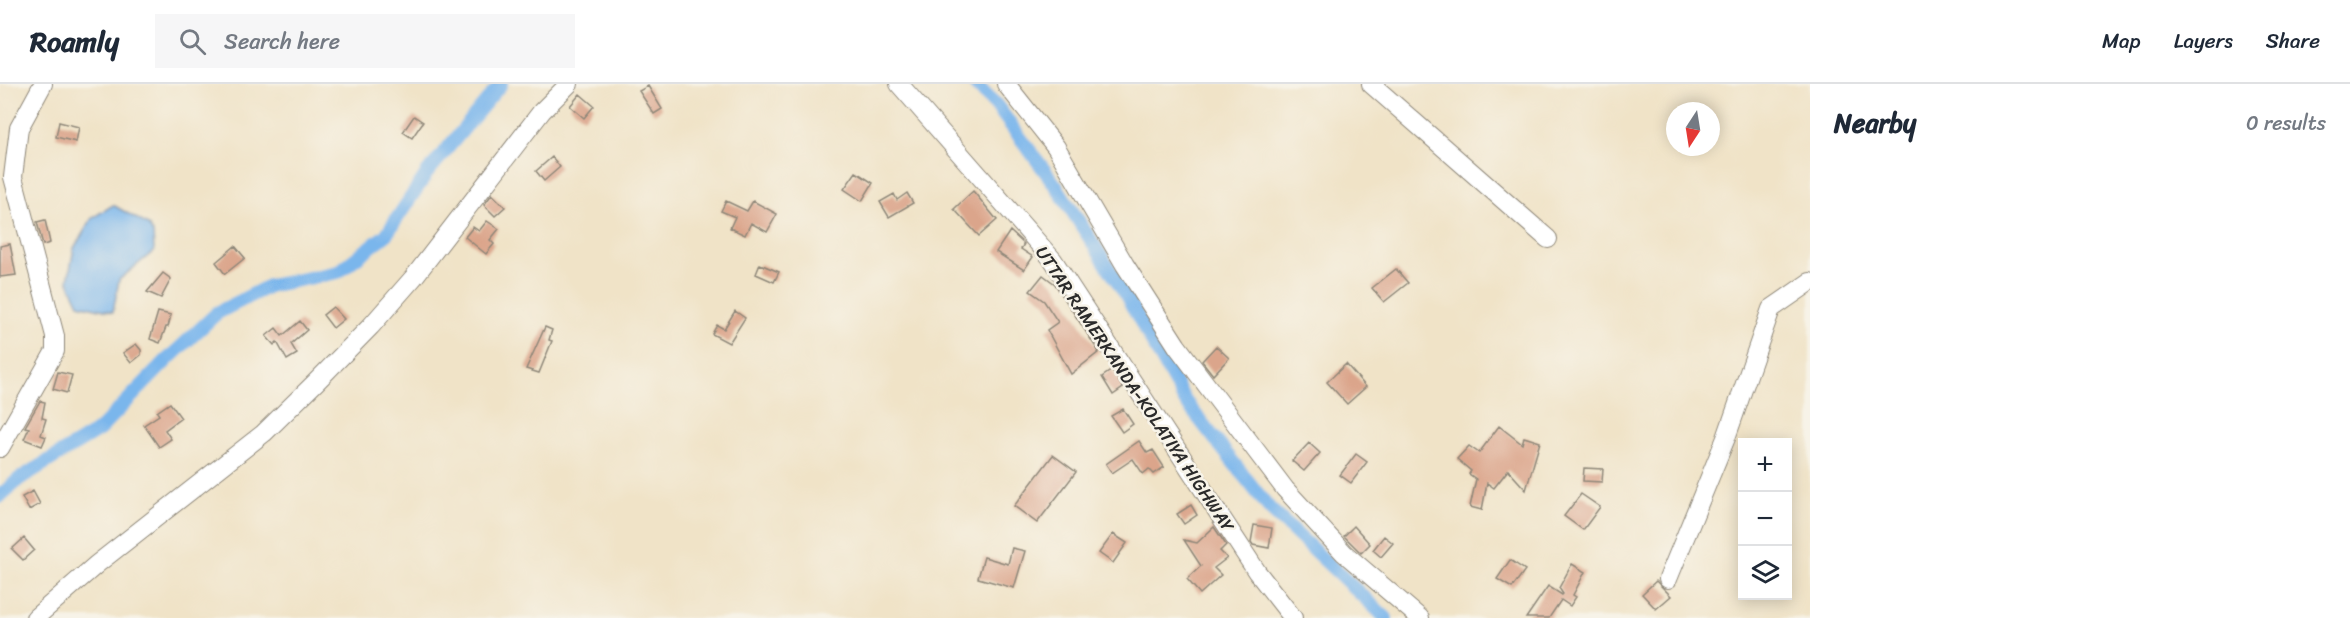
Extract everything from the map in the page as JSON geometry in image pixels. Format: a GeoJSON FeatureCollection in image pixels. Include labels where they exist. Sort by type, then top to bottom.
{"type":"FeatureCollection","features":[{"type":"Feature","properties":{"kind":"street"},"geometry":{"type":"LineString","coordinates":[[0,448],[55,351],[55,336],[13,177],[19,128],[43,84]]}},
{"type":"Feature","properties":{"kind":"street"},"geometry":{"type":"LineString","coordinates":[[35,618],[97,564],[264,434],[316,382],[371,326],[414,277],[542,111],[568,84]]}},
{"type":"Feature","properties":{"kind":"street","name":"UTTAR RAMERKANDA-KOLATIYA HIGHWAY"},"geometry":{"type":"LineString","coordinates":[[899,84],[1053,260],[1257,572],[1293,618]]}},
{"type":"Feature","properties":{"kind":"street"},"geometry":{"type":"LineString","coordinates":[[1006,84],[1056,147],[1125,265],[1177,346],[1285,489],[1344,553],[1420,618]]}},
{"type":"Feature","properties":{"kind":"street"},"geometry":{"type":"LineString","coordinates":[[1371,84],[1548,239]]}},
{"type":"Feature","properties":{"kind":"street"},"geometry":{"type":"LineString","coordinates":[[1668,579],[1726,438],[1771,309],[1810,282]]}},
{"type":"Feature","properties":{"kind":"water"},"geometry":{"type":"Polygon","coordinates":[[[113,205],[148,225],[153,233],[154,251],[119,280],[113,312],[79,304],[68,281],[74,248],[92,218],[113,205]]]}},
{"type":"Feature","properties":{"kind":"building"},"geometry":{"type":"Polygon","coordinates":[[[648,86],[662,109],[654,114],[639,91],[648,86]]]}},
{"type":"Feature","properties":{"kind":"building"},"geometry":{"type":"Polygon","coordinates":[[[580,94],[594,106],[584,118],[570,106],[580,94]]]}},
{"type":"Feature","properties":{"kind":"building"},"geometry":{"type":"Polygon","coordinates":[[[414,116],[423,122],[412,138],[403,132],[414,116]]]}},
{"type":"Feature","properties":{"kind":"building"},"geometry":{"type":"Polygon","coordinates":[[[59,122],[79,127],[76,142],[56,137],[59,122]]]}},
{"type":"Feature","properties":{"kind":"building"},"geometry":{"type":"Polygon","coordinates":[[[552,157],[560,167],[544,181],[536,171],[552,157]]]}},
{"type":"Feature","properties":{"kind":"building"},"geometry":{"type":"Polygon","coordinates":[[[856,172],[873,183],[862,201],[844,189],[856,172]]]}},
{"type":"Feature","properties":{"kind":"building"},"geometry":{"type":"Polygon","coordinates":[[[973,191],[997,220],[979,236],[954,209],[973,191]]]}},
{"type":"Feature","properties":{"kind":"building"},"geometry":{"type":"Polygon","coordinates":[[[907,193],[913,203],[889,217],[880,202],[894,194],[897,200],[907,193]]]}},
{"type":"Feature","properties":{"kind":"building"},"geometry":{"type":"Polygon","coordinates":[[[492,194],[505,207],[495,216],[484,205],[492,194]]]}},
{"type":"Feature","properties":{"kind":"building"},"geometry":{"type":"Polygon","coordinates":[[[726,201],[747,211],[753,201],[777,214],[767,232],[751,223],[745,235],[730,228],[735,217],[721,211],[726,201]]]}},
{"type":"Feature","properties":{"kind":"building"},"geometry":{"type":"Polygon","coordinates":[[[45,220],[50,243],[43,245],[37,222],[45,220]]]}},
{"type":"Feature","properties":{"kind":"building"},"geometry":{"type":"Polygon","coordinates":[[[487,221],[499,229],[490,240],[494,244],[486,254],[465,237],[473,227],[479,231],[487,221]]]}},
{"type":"Feature","properties":{"kind":"building"},"geometry":{"type":"Polygon","coordinates":[[[1010,231],[1024,244],[1021,249],[1033,257],[1024,270],[996,252],[1010,231]]]}},
{"type":"Feature","properties":{"kind":"building"},"geometry":{"type":"Polygon","coordinates":[[[10,244],[16,275],[0,277],[0,246],[10,244]]]}},
{"type":"Feature","properties":{"kind":"building"},"geometry":{"type":"Polygon","coordinates":[[[235,246],[245,258],[225,274],[216,262],[235,246]]]}},
{"type":"Feature","properties":{"kind":"building"},"geometry":{"type":"Polygon","coordinates":[[[760,264],[779,272],[774,282],[756,274],[760,264]]]}},
{"type":"Feature","properties":{"kind":"building"},"geometry":{"type":"Polygon","coordinates":[[[1396,269],[1408,283],[1384,302],[1372,288],[1396,269]]]}},
{"type":"Feature","properties":{"kind":"building"},"geometry":{"type":"Polygon","coordinates":[[[163,273],[171,279],[161,298],[147,292],[163,273]]]}},
{"type":"Feature","properties":{"kind":"building"},"geometry":{"type":"Polygon","coordinates":[[[1043,275],[1055,284],[1099,352],[1071,374],[1047,330],[1058,322],[1044,301],[1030,291],[1043,275]]]}},
{"type":"Feature","properties":{"kind":"building"},"geometry":{"type":"Polygon","coordinates":[[[333,307],[344,319],[333,328],[323,315],[333,307]]]}},
{"type":"Feature","properties":{"kind":"building"},"geometry":{"type":"Polygon","coordinates":[[[735,311],[745,318],[729,343],[712,334],[717,325],[724,329],[735,311]]]}},
{"type":"Feature","properties":{"kind":"building"},"geometry":{"type":"Polygon","coordinates":[[[158,312],[171,315],[160,343],[150,339],[158,312]]]}},
{"type":"Feature","properties":{"kind":"building"},"geometry":{"type":"Polygon","coordinates":[[[300,321],[307,330],[291,344],[297,354],[287,360],[277,342],[274,345],[266,336],[276,328],[282,336],[300,321]]]}},
{"type":"Feature","properties":{"kind":"building"},"geometry":{"type":"Polygon","coordinates":[[[545,327],[552,330],[549,340],[552,341],[539,373],[526,369],[545,327]]]}},
{"type":"Feature","properties":{"kind":"building"},"geometry":{"type":"Polygon","coordinates":[[[136,344],[141,350],[141,355],[131,363],[123,353],[136,344]]]}},
{"type":"Feature","properties":{"kind":"building"},"geometry":{"type":"Polygon","coordinates":[[[1216,346],[1229,358],[1213,375],[1202,361],[1216,346]]]}},
{"type":"Feature","properties":{"kind":"building"},"geometry":{"type":"Polygon","coordinates":[[[1346,364],[1366,387],[1347,404],[1327,382],[1346,364]]]}},
{"type":"Feature","properties":{"kind":"building"},"geometry":{"type":"Polygon","coordinates":[[[1112,370],[1123,388],[1113,395],[1102,377],[1112,370]]]}},
{"type":"Feature","properties":{"kind":"building"},"geometry":{"type":"Polygon","coordinates":[[[58,372],[72,375],[67,393],[53,389],[58,372]]]}},
{"type":"Feature","properties":{"kind":"building"},"geometry":{"type":"Polygon","coordinates":[[[40,401],[45,402],[42,418],[46,419],[41,435],[46,437],[42,446],[24,439],[29,428],[25,427],[40,401]]]}},
{"type":"Feature","properties":{"kind":"building"},"geometry":{"type":"Polygon","coordinates":[[[170,403],[181,418],[165,430],[171,439],[159,447],[144,425],[159,415],[157,412],[170,403]]]}},
{"type":"Feature","properties":{"kind":"building"},"geometry":{"type":"Polygon","coordinates":[[[1123,409],[1133,424],[1122,432],[1111,416],[1123,409]]]}},
{"type":"Feature","properties":{"kind":"building"},"geometry":{"type":"Polygon","coordinates":[[[1499,426],[1522,444],[1524,437],[1540,442],[1526,490],[1508,470],[1494,488],[1487,483],[1482,510],[1470,507],[1476,479],[1469,474],[1471,471],[1457,459],[1469,446],[1479,453],[1499,426]]]}},
{"type":"Feature","properties":{"kind":"building"},"geometry":{"type":"Polygon","coordinates":[[[1139,441],[1147,453],[1153,450],[1164,467],[1154,474],[1149,469],[1143,474],[1133,459],[1112,473],[1106,464],[1139,441]]]}},
{"type":"Feature","properties":{"kind":"building"},"geometry":{"type":"Polygon","coordinates":[[[1309,443],[1320,453],[1304,471],[1292,461],[1309,443]]]}},
{"type":"Feature","properties":{"kind":"building"},"geometry":{"type":"Polygon","coordinates":[[[1356,454],[1367,462],[1351,483],[1340,475],[1356,454]]]}},
{"type":"Feature","properties":{"kind":"building"},"geometry":{"type":"Polygon","coordinates":[[[1053,455],[1076,472],[1037,523],[1014,506],[1053,455]]]}},
{"type":"Feature","properties":{"kind":"building"},"geometry":{"type":"Polygon","coordinates":[[[1584,468],[1603,469],[1602,482],[1583,481],[1584,468]]]}},
{"type":"Feature","properties":{"kind":"building"},"geometry":{"type":"Polygon","coordinates":[[[33,491],[40,504],[29,510],[22,497],[33,491]]]}},
{"type":"Feature","properties":{"kind":"building"},"geometry":{"type":"Polygon","coordinates":[[[1581,494],[1600,507],[1583,530],[1564,516],[1581,494]]]}},
{"type":"Feature","properties":{"kind":"building"},"geometry":{"type":"Polygon","coordinates":[[[1191,505],[1197,515],[1184,524],[1177,514],[1191,505]]]}},
{"type":"Feature","properties":{"kind":"building"},"geometry":{"type":"Polygon","coordinates":[[[1254,525],[1272,528],[1269,548],[1253,545],[1251,542],[1254,525]]]}},
{"type":"Feature","properties":{"kind":"building"},"geometry":{"type":"Polygon","coordinates":[[[1354,526],[1370,544],[1361,553],[1344,536],[1354,526]]]}},
{"type":"Feature","properties":{"kind":"building"},"geometry":{"type":"Polygon","coordinates":[[[1214,527],[1226,545],[1220,551],[1227,558],[1214,568],[1221,575],[1200,594],[1187,579],[1201,566],[1184,540],[1197,543],[1214,527]]]}},
{"type":"Feature","properties":{"kind":"building"},"geometry":{"type":"Polygon","coordinates":[[[1113,534],[1127,543],[1113,563],[1099,553],[1113,534]]]}},
{"type":"Feature","properties":{"kind":"building"},"geometry":{"type":"Polygon","coordinates":[[[1384,536],[1393,543],[1381,557],[1373,550],[1384,536]]]}},
{"type":"Feature","properties":{"kind":"building"},"geometry":{"type":"Polygon","coordinates":[[[24,538],[34,550],[23,560],[12,549],[24,538]]]}},
{"type":"Feature","properties":{"kind":"building"},"geometry":{"type":"Polygon","coordinates":[[[1012,548],[1025,551],[1014,588],[978,578],[984,557],[1008,564],[1012,548]]]}},
{"type":"Feature","properties":{"kind":"building"},"geometry":{"type":"Polygon","coordinates":[[[1510,560],[1525,570],[1512,588],[1497,579],[1510,560]]]}},
{"type":"Feature","properties":{"kind":"building"},"geometry":{"type":"Polygon","coordinates":[[[1572,564],[1585,572],[1573,595],[1576,597],[1570,606],[1561,600],[1549,618],[1526,618],[1548,586],[1563,594],[1559,588],[1572,564]]]}},
{"type":"Feature","properties":{"kind":"building"},"geometry":{"type":"Polygon","coordinates":[[[1656,581],[1671,596],[1656,609],[1642,594],[1656,581]]]}},
{"type":"Feature","properties":{"kind":"waterway"},"geometry":{"type":"LineString","coordinates":[[0,496],[19,479],[99,430],[168,359],[217,313],[269,286],[338,272],[386,235],[427,173],[501,84]]}},
{"type":"Feature","properties":{"kind":"waterway"},"geometry":{"type":"LineString","coordinates":[[975,84],[996,105],[1056,186],[1125,293],[1185,401],[1270,509],[1386,618]]}}]}
